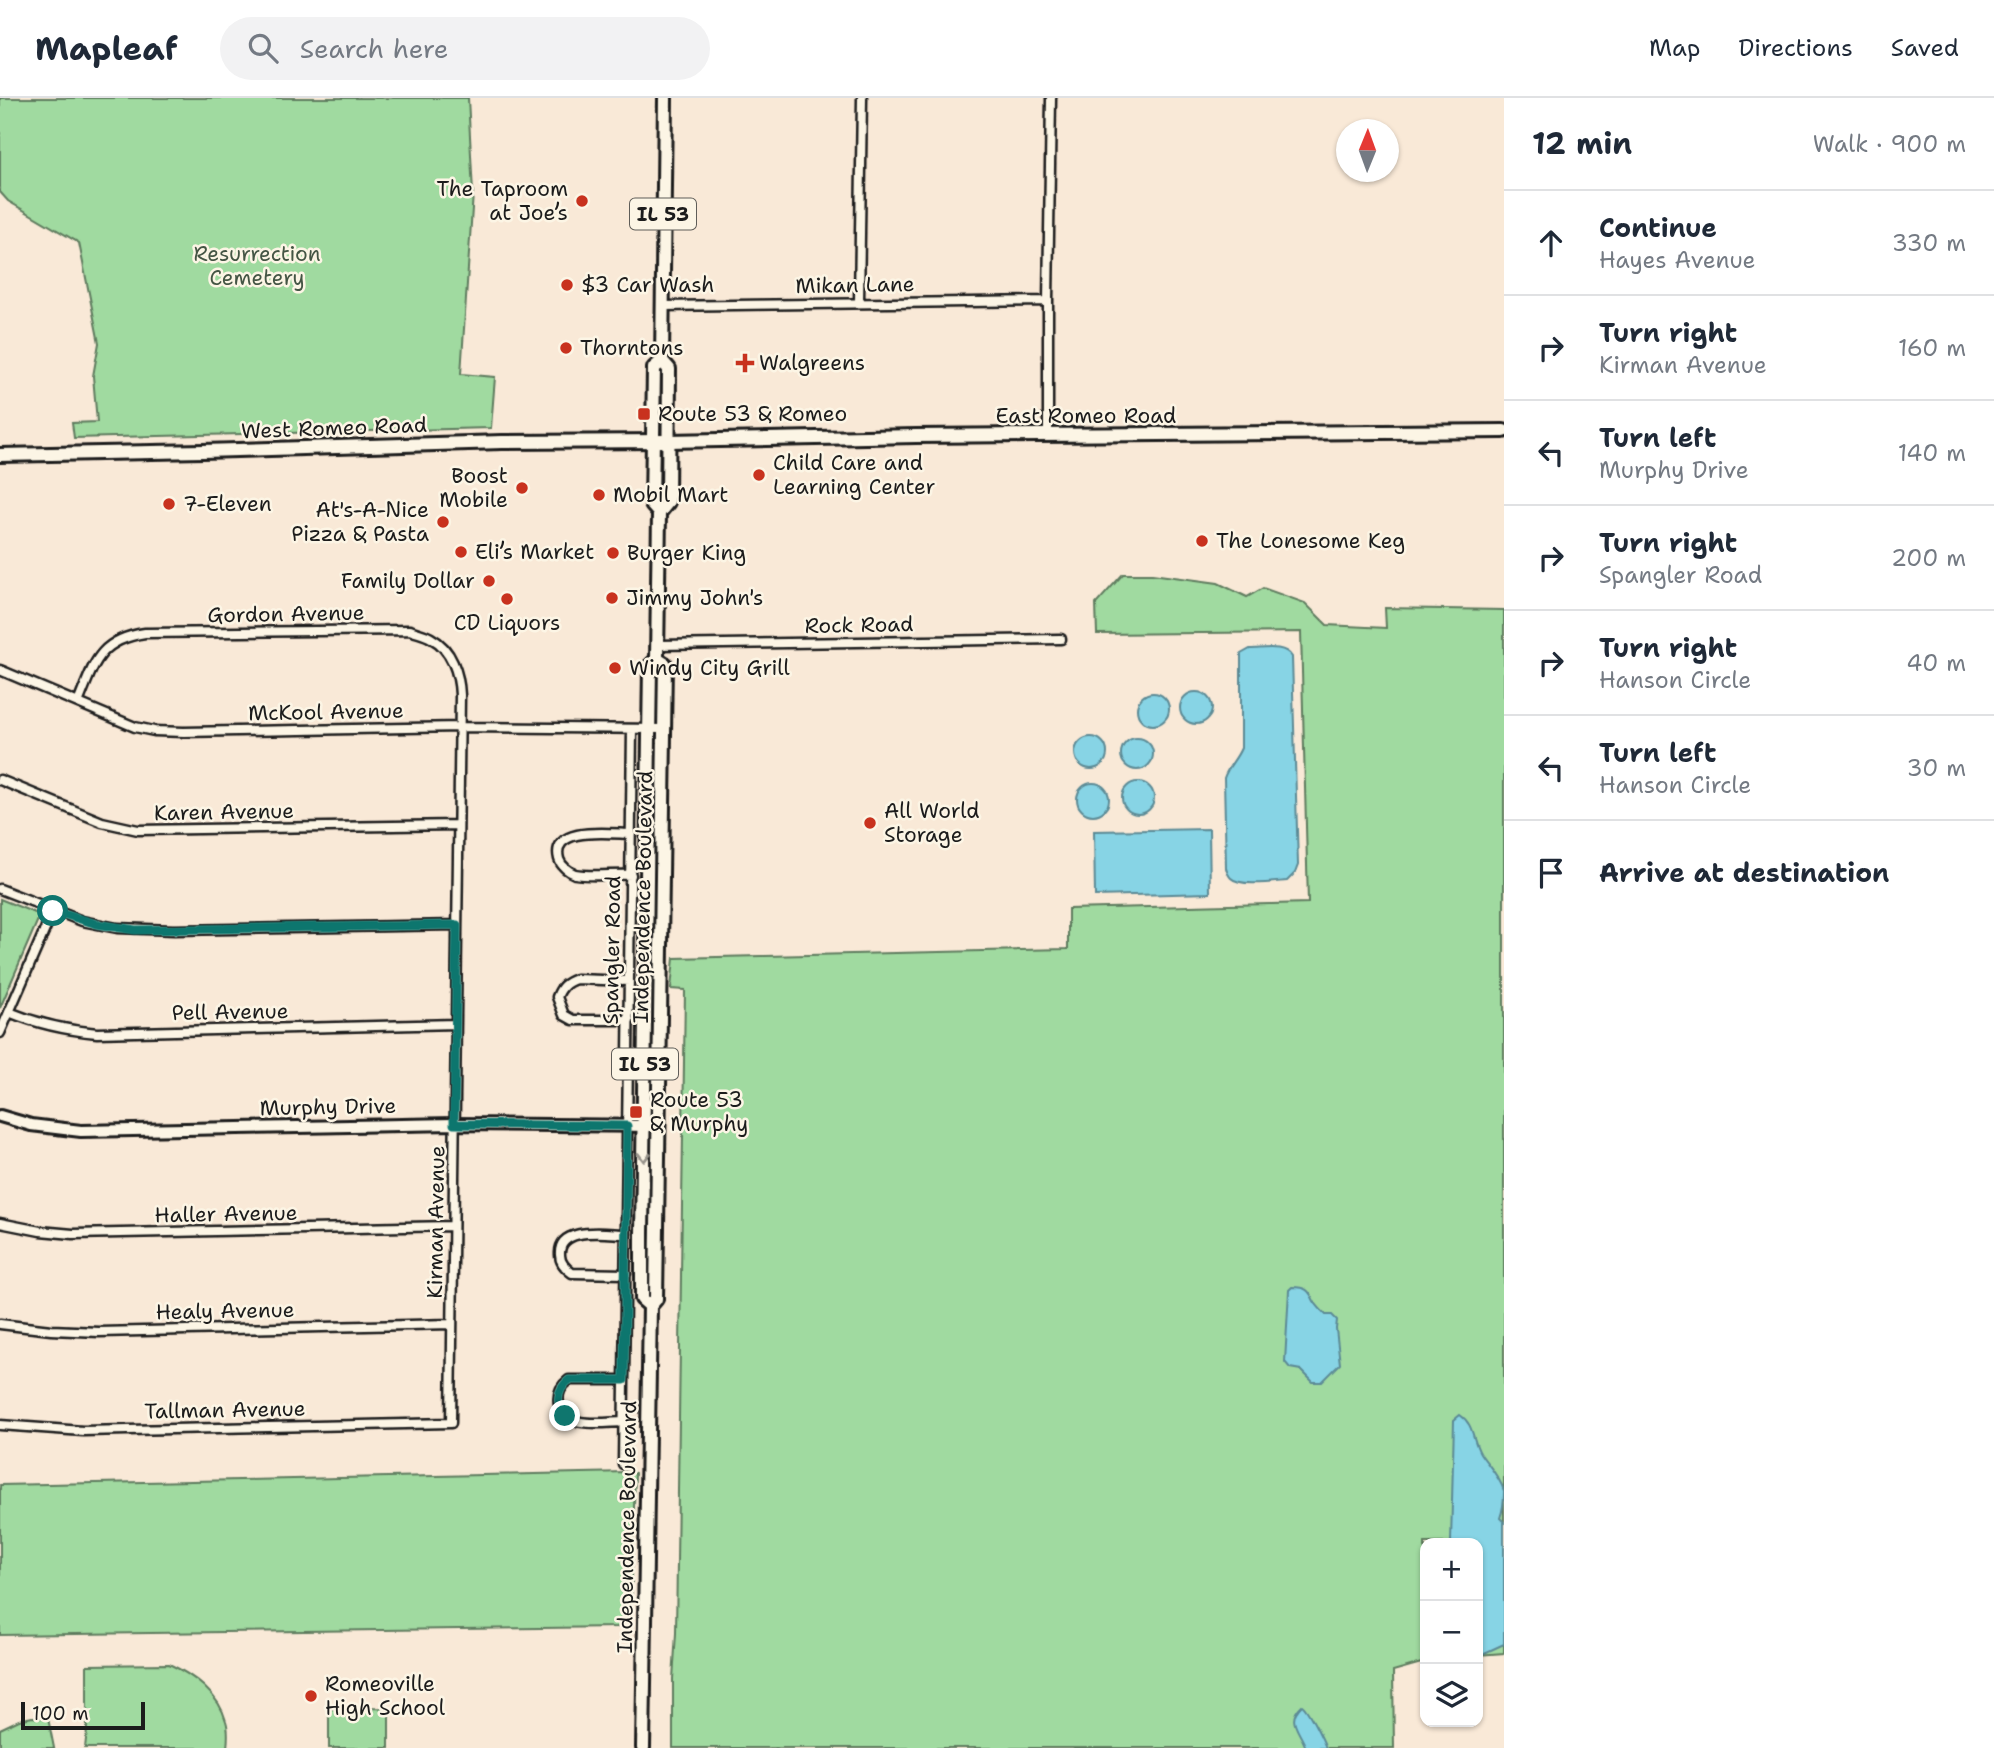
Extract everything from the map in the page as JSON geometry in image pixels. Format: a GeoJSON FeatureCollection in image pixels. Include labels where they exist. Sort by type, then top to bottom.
{"type":"FeatureCollection","features":[{"type":"Feature","properties":{"kind":"main road","name":"Independence Boulevard"},"geometry":{"type":"LineString","coordinates":[[650,1306],[642,1299],[644,1126],[650,666],[657,659],[658,645],[659,513],[668,502],[669,369],[662,360],[665,98]]}},
{"type":"Feature","properties":{"kind":"main road","name":"Independence Boulevard"},"geometry":{"type":"LineString","coordinates":[[659,513],[652,505],[654,368],[662,360]]}},
{"type":"Feature","properties":{"kind":"main road","name":"East Romeo Road"},"geometry":{"type":"LineString","coordinates":[[668,441],[1501,431]]}},
{"type":"Feature","properties":{"kind":"main road","name":"West Romeo Road"},"geometry":{"type":"LineString","coordinates":[[0,455],[502,442],[668,441]]}},
{"type":"Feature","properties":{"kind":"main road","name":"Independence Boulevard"},"geometry":{"type":"LineString","coordinates":[[643,1748],[650,1306],[656,1299],[665,664],[657,659]]}},
{"type":"Feature","properties":{"kind":"street"},"geometry":{"type":"LineString","coordinates":[[859,302],[862,98]]}},
{"type":"Feature","properties":{"kind":"street"},"geometry":{"type":"LineString","coordinates":[[1048,436],[1051,98]]}},
{"type":"Feature","properties":{"kind":"street","name":"Mikan Lane"},"geometry":{"type":"LineString","coordinates":[[662,306],[1048,301]]}},
{"type":"Feature","properties":{"kind":"street","name":"Gordon Avenue"},"geometry":{"type":"LineString","coordinates":[[78,702],[99,656],[112,643],[133,635],[410,630],[433,638],[450,656],[459,678],[460,727]]}},
{"type":"Feature","properties":{"kind":"street","name":"Rock Road"},"geometry":{"type":"LineString","coordinates":[[658,645],[1061,639]]}},
{"type":"Feature","properties":{"kind":"street","name":"McKool Avenue"},"geometry":{"type":"LineString","coordinates":[[0,670],[135,727],[163,732],[460,727],[664,729]]}},
{"type":"Feature","properties":{"kind":"street","name":"Kirman Avenue"},"geometry":{"type":"LineString","coordinates":[[451,1423],[460,727]]}},
{"type":"Feature","properties":{"kind":"street","name":"Spangler Road"},"geometry":{"type":"LineString","coordinates":[[623,1464],[632,729]]}},
{"type":"Feature","properties":{"kind":"street","name":"Karen Avenue"},"geometry":{"type":"LineString","coordinates":[[0,780],[102,822],[138,830],[458,825]]}},
{"type":"Feature","properties":{"kind":"street"},"geometry":{"type":"LineString","coordinates":[[631,834],[577,834],[568,837],[560,847],[559,859],[565,869],[575,874],[631,875]]}},
{"type":"Feature","properties":{"kind":"street"},"geometry":{"type":"LineString","coordinates":[[0,889],[53,911],[97,924],[135,930],[457,925]]}},
{"type":"Feature","properties":{"kind":"street"},"geometry":{"type":"LineString","coordinates":[[0,1033],[53,911]]}},
{"type":"Feature","properties":{"kind":"street"},"geometry":{"type":"LineString","coordinates":[[629,981],[576,979],[560,988],[557,997],[564,1015],[573,1020],[629,1020]]}},
{"type":"Feature","properties":{"kind":"street","name":"Pell Avenue"},"geometry":{"type":"LineString","coordinates":[[9,1012],[36,1023],[66,1030],[97,1032],[456,1024]]}},
{"type":"Feature","properties":{"kind":"street","name":"Murphy Drive"},"geometry":{"type":"LineString","coordinates":[[0,1116],[39,1127],[88,1132],[454,1124],[659,1126]]}},
{"type":"Feature","properties":{"kind":"street","name":"Haller Avenue"},"geometry":{"type":"LineString","coordinates":[[0,1223],[74,1234],[453,1226]]}},
{"type":"Feature","properties":{"kind":"street"},"geometry":{"type":"LineString","coordinates":[[626,1234],[574,1234],[565,1240],[559,1253],[564,1267],[572,1273],[626,1274]]}},
{"type":"Feature","properties":{"kind":"street","name":"Healy Avenue"},"geometry":{"type":"LineString","coordinates":[[0,1324],[82,1332],[452,1324]]}},
{"type":"Feature","properties":{"kind":"street"},"geometry":{"type":"LineString","coordinates":[[624,1380],[569,1380],[562,1386],[558,1397],[561,1411],[574,1421],[624,1422]]}},
{"type":"Feature","properties":{"kind":"street","name":"Tallman Avenue"},"geometry":{"type":"LineString","coordinates":[[0,1425],[83,1431],[451,1423]]}},
{"type":"Feature","properties":{"kind":"green space","name":"Resurrection Cemetery"},"geometry":{"type":"Polygon","coordinates":[[[0,98],[468,98],[473,193],[461,374],[495,377],[491,428],[74,438],[72,423],[97,422],[93,376],[99,343],[79,243],[8,201],[0,192],[0,98]]]}},
{"type":"Feature","properties":{"kind":"green space"},"geometry":{"type":"Polygon","coordinates":[[[1123,574],[1152,574],[1218,583],[1247,597],[1263,588],[1305,603],[1327,625],[1386,628],[1385,608],[1504,610],[1504,1653],[1483,1655],[1483,1538],[1420,1538],[1420,1663],[1393,1671],[1394,1748],[673,1748],[685,990],[671,989],[674,958],[1068,949],[1068,909],[1308,903],[1301,632],[1097,634],[1096,604],[1123,574]]]}},
{"type":"Feature","properties":{"kind":"green space"},"geometry":{"type":"Polygon","coordinates":[[[0,899],[40,915],[0,1008],[0,899]]]}},
{"type":"Feature","properties":{"kind":"green space"},"geometry":{"type":"Polygon","coordinates":[[[635,1473],[631,1609],[620,1627],[0,1635],[0,1485],[635,1473]]]}},
{"type":"Feature","properties":{"kind":"green space"},"geometry":{"type":"Polygon","coordinates":[[[169,1664],[204,1686],[218,1702],[227,1724],[227,1748],[85,1748],[87,1665],[169,1664]]]}},
{"type":"Feature","properties":{"kind":"green space"},"geometry":{"type":"Polygon","coordinates":[[[389,1708],[389,1748],[329,1748],[329,1709],[389,1708]]]}},
{"type":"Feature","properties":{"kind":"green space"},"geometry":{"type":"Polygon","coordinates":[[[32,1717],[48,1718],[54,1748],[0,1748],[0,1729],[32,1717]]]}},
{"type":"Feature","properties":{"kind":"water"},"geometry":{"type":"Polygon","coordinates":[[[1250,649],[1279,649],[1292,657],[1298,865],[1287,881],[1235,881],[1226,868],[1224,778],[1241,748],[1241,654],[1250,649]]]}},
{"type":"Feature","properties":{"kind":"water"},"geometry":{"type":"Polygon","coordinates":[[[1196,692],[1208,696],[1212,708],[1208,720],[1196,724],[1184,720],[1180,708],[1184,696],[1196,692]]]}},
{"type":"Feature","properties":{"kind":"water"},"geometry":{"type":"Polygon","coordinates":[[[1153,693],[1165,697],[1169,709],[1165,721],[1153,725],[1141,721],[1137,709],[1141,697],[1153,693]]]}},
{"type":"Feature","properties":{"kind":"water"},"geometry":{"type":"Polygon","coordinates":[[[1091,737],[1103,741],[1107,753],[1103,765],[1091,769],[1079,765],[1075,753],[1079,741],[1091,737]]]}},
{"type":"Feature","properties":{"kind":"water"},"geometry":{"type":"Polygon","coordinates":[[[1137,738],[1149,742],[1153,754],[1149,766],[1137,770],[1125,766],[1121,754],[1125,742],[1137,738]]]}},
{"type":"Feature","properties":{"kind":"water"},"geometry":{"type":"Polygon","coordinates":[[[1138,782],[1150,786],[1154,798],[1150,810],[1138,814],[1126,810],[1122,798],[1126,786],[1138,782]]]}},
{"type":"Feature","properties":{"kind":"water"},"geometry":{"type":"Polygon","coordinates":[[[1093,783],[1105,787],[1109,799],[1105,811],[1093,815],[1081,811],[1077,799],[1081,787],[1093,783]]]}},
{"type":"Feature","properties":{"kind":"water"},"geometry":{"type":"Polygon","coordinates":[[[1209,829],[1210,893],[1095,896],[1094,831],[1209,829]]]}},
{"type":"Feature","properties":{"kind":"water"},"geometry":{"type":"Polygon","coordinates":[[[1292,1287],[1306,1290],[1326,1315],[1332,1315],[1337,1320],[1340,1364],[1322,1382],[1313,1382],[1301,1370],[1290,1368],[1285,1362],[1289,1290],[1292,1287]]]}},
{"type":"Feature","properties":{"kind":"water"},"geometry":{"type":"Polygon","coordinates":[[[1460,1415],[1468,1423],[1477,1448],[1504,1491],[1500,1518],[1504,1522],[1504,1644],[1483,1654],[1483,1538],[1451,1538],[1454,1420],[1460,1415]]]}},
{"type":"Feature","properties":{"kind":"water"},"geometry":{"type":"Polygon","coordinates":[[[1302,1705],[1326,1748],[1306,1748],[1294,1721],[1302,1705]]]}},
{"type":"Feature","properties":{"kind":"place","name":"The Taproom at Joe’s"},"geometry":{"type":"Point","coordinates":[582,201]}},
{"type":"Feature","properties":{"kind":"place","name":"$3 Car Wash"},"geometry":{"type":"Point","coordinates":[567,285]}},
{"type":"Feature","properties":{"kind":"place","name":"Thorntons"},"geometry":{"type":"Point","coordinates":[566,348]}},
{"type":"Feature","properties":{"kind":"place","name":"Walgreens"},"geometry":{"type":"Point","coordinates":[745,363]}},
{"type":"Feature","properties":{"kind":"place","name":"Route 53 & Romeo"},"geometry":{"type":"Point","coordinates":[644,414]}},
{"type":"Feature","properties":{"kind":"place","name":"Child Care and Learning Center"},"geometry":{"type":"Point","coordinates":[759,475]}},
{"type":"Feature","properties":{"kind":"place","name":"Boost Mobile"},"geometry":{"type":"Point","coordinates":[522,488]}},
{"type":"Feature","properties":{"kind":"place","name":"Mobil Mart"},"geometry":{"type":"Point","coordinates":[599,495]}},
{"type":"Feature","properties":{"kind":"place","name":"7-Eleven"},"geometry":{"type":"Point","coordinates":[169,504]}},
{"type":"Feature","properties":{"kind":"place","name":"At's-A-Nice Pizza & Pasta"},"geometry":{"type":"Point","coordinates":[443,522]}},
{"type":"Feature","properties":{"kind":"place","name":"The Lonesome Keg"},"geometry":{"type":"Point","coordinates":[1202,541]}},
{"type":"Feature","properties":{"kind":"place","name":"Eli’s Market"},"geometry":{"type":"Point","coordinates":[461,552]}},
{"type":"Feature","properties":{"kind":"place","name":"Burger King"},"geometry":{"type":"Point","coordinates":[613,553]}},
{"type":"Feature","properties":{"kind":"place","name":"Family Dollar"},"geometry":{"type":"Point","coordinates":[489,581]}},
{"type":"Feature","properties":{"kind":"place","name":"Jimmy John's"},"geometry":{"type":"Point","coordinates":[612,598]}},
{"type":"Feature","properties":{"kind":"place","name":"CD Liquors"},"geometry":{"type":"Point","coordinates":[507,599]}},
{"type":"Feature","properties":{"kind":"place","name":"Windy City Grill"},"geometry":{"type":"Point","coordinates":[615,668]}},
{"type":"Feature","properties":{"kind":"place","name":"All World Storage"},"geometry":{"type":"Point","coordinates":[870,823]}},
{"type":"Feature","properties":{"kind":"place","name":"Route 53 & Murphy"},"geometry":{"type":"Point","coordinates":[636,1112]}},
{"type":"Feature","properties":{"kind":"place","name":"Romeoville High School"},"geometry":{"type":"Point","coordinates":[311,1696]}},
{"type":"Feature","properties":{"kind":"route"},"geometry":{"type":"LineString","coordinates":[[53,911],[82,921],[135,930],[457,925],[454,1124],[627,1126],[624,1380],[569,1380],[562,1386],[558,1397],[559,1406],[565,1416]]}}]}
